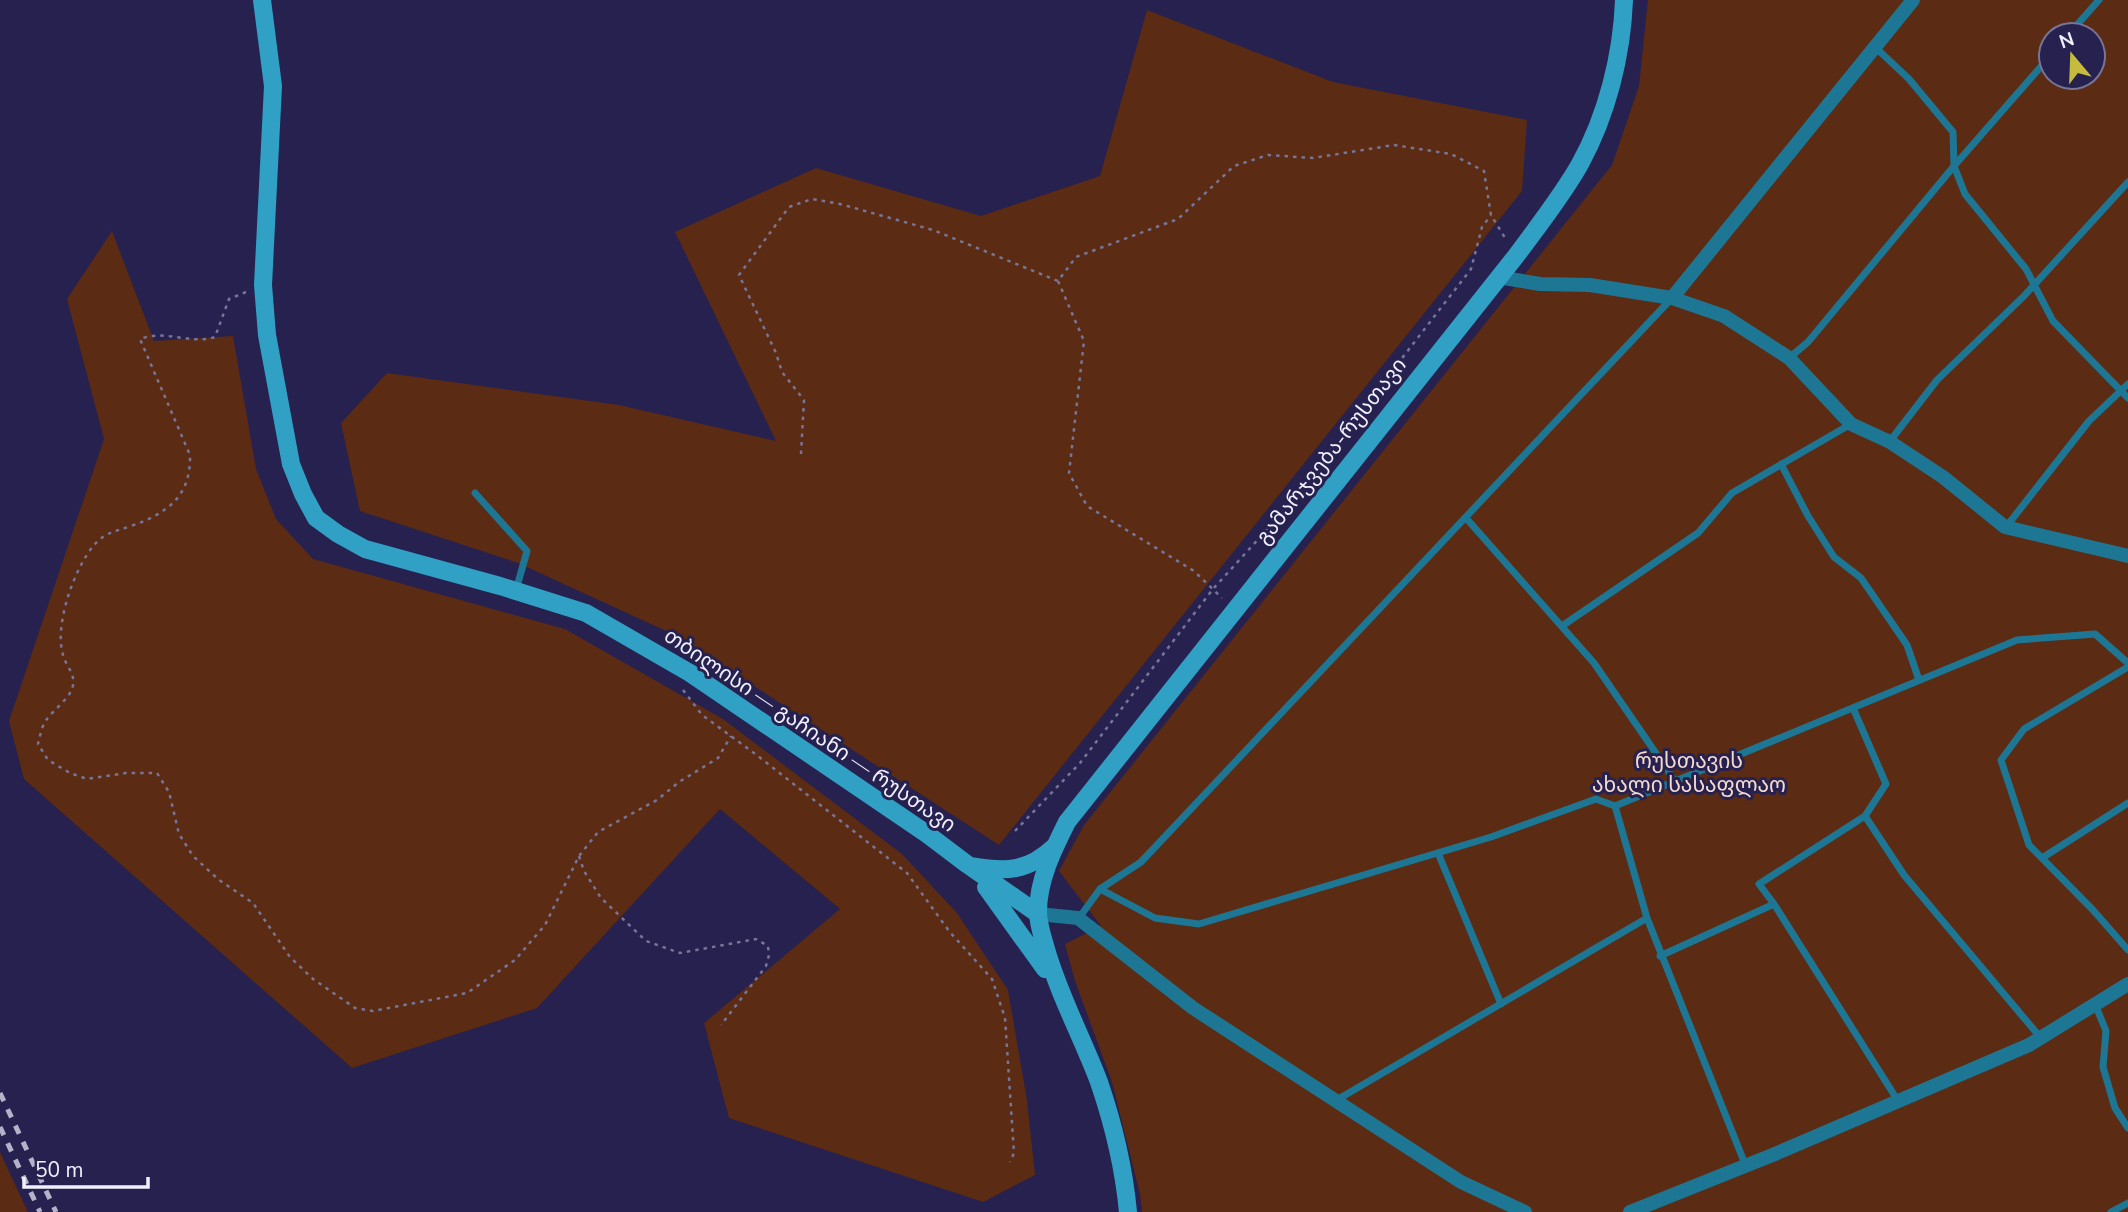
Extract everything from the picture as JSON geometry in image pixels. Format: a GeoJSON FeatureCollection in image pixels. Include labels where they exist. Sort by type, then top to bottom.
{"type":"FeatureCollection","features":[{"type":"Feature","properties":{"kind":"main road","name":"თბილისი — გაჩიანი — რუსთავი"},"geometry":{"type":"LineString","coordinates":[[262,0],[273,86],[263,285],[267,335],[291,464],[316,517],[338,534],[365,549],[586,614],[675,664],[928,834],[1038,914]]}},
{"type":"Feature","properties":{"kind":"main road","name":"გამარჯვება-რუსთავი"},"geometry":{"type":"LineString","coordinates":[[1038,914],[1044,876],[1054,847],[1067,822],[1552,207],[1580,163],[1598,125],[1623,30],[1624,0]]}},
{"type":"Feature","properties":{"kind":"main road"},"geometry":{"type":"LineString","coordinates":[[968,865],[1001,871],[1018,868],[1044,857],[1054,847]]}},
{"type":"Feature","properties":{"kind":"main road"},"geometry":{"type":"LineString","coordinates":[[968,865],[999,902],[1062,996]]}},
{"type":"Feature","properties":{"kind":"main road"},"geometry":{"type":"LineString","coordinates":[[1038,914],[1062,996],[1099,1084],[1118,1154],[1128,1212]]}},
{"type":"Feature","properties":{"kind":"street"},"geometry":{"type":"LineString","coordinates":[[1672,298],[1913,0]]}},
{"type":"Feature","properties":{"kind":"street"},"geometry":{"type":"LineString","coordinates":[[1498,277],[1540,284],[1590,285],[1672,298],[1724,316],[1789,358],[1851,424],[1890,442],[1943,477],[2006,527],[2128,556]]}},
{"type":"Feature","properties":{"kind":"street"},"geometry":{"type":"LineString","coordinates":[[1038,914],[1078,918],[1193,1008],[1461,1182],[1525,1212]]}},
{"type":"Feature","properties":{"kind":"street"},"geometry":{"type":"LineString","coordinates":[[1630,1212],[1720,1178],[1745,1164],[1775,1154],[2029,1045],[2128,984]]}},
{"type":"Feature","properties":{"kind":"lane"},"geometry":{"type":"LineString","coordinates":[[2080,21],[2099,0]]}},
{"type":"Feature","properties":{"kind":"lane"},"geometry":{"type":"LineString","coordinates":[[1875,47],[1909,79],[1953,132],[1954,166],[1965,194],[2026,269],[2053,321],[2125,395]]}},
{"type":"Feature","properties":{"kind":"lane"},"geometry":{"type":"LineString","coordinates":[[1789,358],[1808,342],[2037,71]]}},
{"type":"Feature","properties":{"kind":"lane"},"geometry":{"type":"LineString","coordinates":[[1890,442],[1937,380],[2034,284],[2128,182]]}},
{"type":"Feature","properties":{"kind":"lane"},"geometry":{"type":"LineString","coordinates":[[1078,918],[1100,888],[1141,862],[1672,298]]}},
{"type":"Feature","properties":{"kind":"lane"},"geometry":{"type":"LineString","coordinates":[[2006,527],[2089,421],[2125,395],[2128,384]]}},
{"type":"Feature","properties":{"kind":"lane"},"geometry":{"type":"LineString","coordinates":[[1562,626],[1698,533],[1732,493],[1851,424]]}},
{"type":"Feature","properties":{"kind":"lane"},"geometry":{"type":"LineString","coordinates":[[1781,464],[1808,516],[1834,557],[1860,578],[1907,645],[1919,680]]}},
{"type":"Feature","properties":{"kind":"lane"},"geometry":{"type":"LineString","coordinates":[[475,493],[527,551],[515,591]]}},
{"type":"Feature","properties":{"kind":"lane"},"geometry":{"type":"LineString","coordinates":[[1466,517],[1594,663],[1675,781]]}},
{"type":"Feature","properties":{"kind":"lane"},"geometry":{"type":"LineString","coordinates":[[1100,888],[1155,918],[1199,924],[1491,837],[1596,799],[1615,806],[2017,640],[2095,634],[2128,665],[2024,729],[2001,760],[2029,845],[2128,950]]}},
{"type":"Feature","properties":{"kind":"lane"},"geometry":{"type":"LineString","coordinates":[[1853,708],[1886,784],[1865,816],[1759,884],[1898,1101]]}},
{"type":"Feature","properties":{"kind":"lane"},"geometry":{"type":"LineString","coordinates":[[2042,858],[2128,803]]}},
{"type":"Feature","properties":{"kind":"lane"},"geometry":{"type":"LineString","coordinates":[[1615,806],[1660,956],[1745,1164]]}},
{"type":"Feature","properties":{"kind":"lane"},"geometry":{"type":"LineString","coordinates":[[1865,816],[1904,875],[2041,1038]]}},
{"type":"Feature","properties":{"kind":"lane"},"geometry":{"type":"LineString","coordinates":[[1438,853],[1501,1004]]}},
{"type":"Feature","properties":{"kind":"lane"},"geometry":{"type":"LineString","coordinates":[[1660,956],[1774,904]]}},
{"type":"Feature","properties":{"kind":"lane"},"geometry":{"type":"LineString","coordinates":[[1335,1101],[1647,918]]}},
{"type":"Feature","properties":{"kind":"lane"},"geometry":{"type":"LineString","coordinates":[[2095,1004],[2106,1031],[2103,1067],[2115,1108],[2128,1128]]}},
{"type":"Feature","properties":{"kind":"lane"},"geometry":{"type":"LineString","coordinates":[[2111,1212],[2128,1203]]}},
{"type":"Feature","properties":{"kind":"path"},"geometry":{"type":"LineString","coordinates":[[1058,281],[1076,257],[1178,219],[1234,166],[1268,155],[1313,158],[1394,145],[1451,154],[1484,171],[1491,215],[1516,256]]}},
{"type":"Feature","properties":{"kind":"path"},"geometry":{"type":"LineString","coordinates":[[801,454],[804,400],[782,372],[740,275],[789,207],[812,199],[920,226],[1058,281],[1083,341],[1069,473],[1087,506],[1194,571],[1234,610]]}},
{"type":"Feature","properties":{"kind":"path"},"geometry":{"type":"LineString","coordinates":[[1015,831],[1080,763],[1213,589],[1283,513],[1471,269],[1482,227],[1491,215]]}},
{"type":"Feature","properties":{"kind":"path"},"geometry":{"type":"LineString","coordinates":[[263,285],[229,299],[215,337],[205,340],[153,334],[140,339],[190,455],[190,472],[184,490],[165,512],[106,534],[93,547],[76,572],[61,630],[63,656],[73,674],[73,687],[45,721],[38,744],[48,760],[87,779],[126,774],[157,774],[169,792],[179,834],[193,856],[219,880],[253,903],[289,957],[313,979],[355,1008],[373,1011],[467,993],[515,960],[545,925],[579,856],[598,832],[657,800],[679,782],[718,758],[731,736]]}},
{"type":"Feature","properties":{"kind":"path"},"geometry":{"type":"LineString","coordinates":[[675,664],[679,684],[702,715],[907,873],[949,931],[992,979],[1005,1018],[1014,1153],[1010,1162]]}},
{"type":"Feature","properties":{"kind":"path"},"geometry":{"type":"LineString","coordinates":[[579,856],[584,871],[601,898],[646,941],[680,953],[756,939],[768,946],[766,966],[721,1025]]}},
{"type":"Feature","properties":{"kind":"green space","name":"რუსთავის ახალი სასაფლაო"},"geometry":{"type":"Polygon","coordinates":[[[1648,0],[2128,0],[2128,1212],[1142,1212],[1112,1082],[1075,981],[1065,944],[1101,926],[1059,871],[1084,825],[1612,165],[1639,86],[1648,0]]]}},
{"type":"Feature","properties":{"kind":"green space"},"geometry":{"type":"Polygon","coordinates":[[[1147,10],[1333,82],[1527,120],[1522,191],[999,845],[677,636],[518,563],[360,511],[341,423],[387,373],[619,405],[776,441],[675,232],[816,168],[981,216],[1100,176],[1147,10]]]}},
{"type":"Feature","properties":{"kind":"green space"},"geometry":{"type":"Polygon","coordinates":[[[112,231],[154,341],[233,336],[256,469],[276,519],[313,559],[565,629],[723,719],[902,854],[957,913],[1008,990],[1027,1100],[1035,1175],[983,1202],[729,1118],[704,1023],[840,909],[720,809],[537,1008],[352,1068],[24,779],[9,721],[104,439],[67,299],[112,231]]]}},
{"type":"Feature","properties":{"kind":"green space"},"geometry":{"type":"Polygon","coordinates":[[[0,1152],[28,1212],[0,1212],[0,1152]]]}},
{"type":"Feature","properties":{"kind":"railway"},"geometry":{"type":"LineString","coordinates":[[0,1093],[56,1212]]}},
{"type":"Feature","properties":{"kind":"railway"},"geometry":{"type":"LineString","coordinates":[[0,1127],[40,1212]]}}]}
